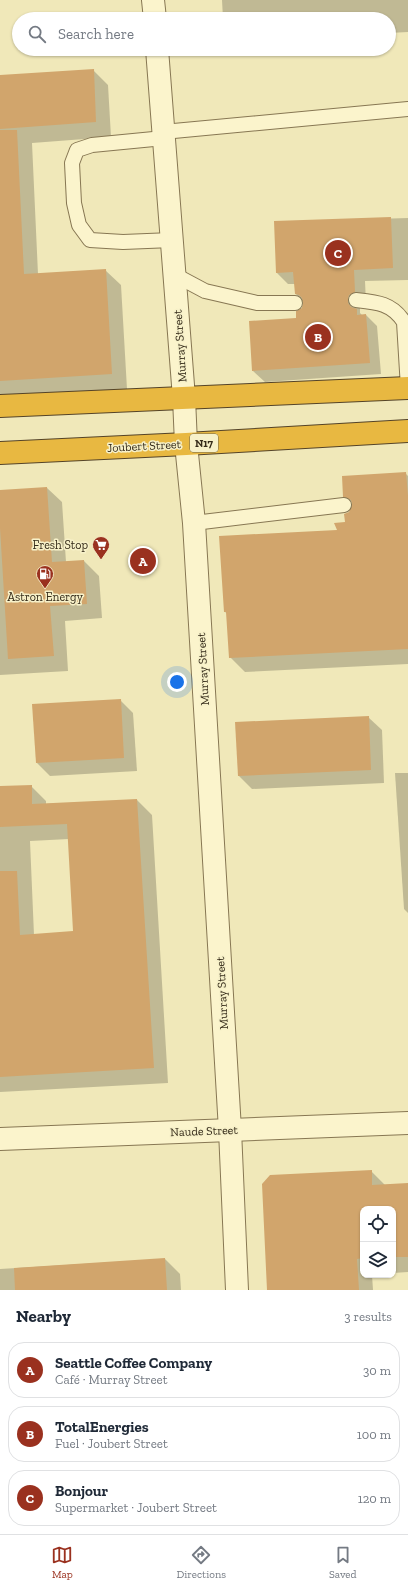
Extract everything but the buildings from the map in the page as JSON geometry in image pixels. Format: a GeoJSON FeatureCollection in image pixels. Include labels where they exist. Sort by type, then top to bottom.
{"type":"FeatureCollection","features":[{"type":"Feature","properties":{"kind":"highway"},"geometry":{"type":"LineString","coordinates":[[0,406],[408,388]]}},
{"type":"Feature","properties":{"kind":"highway","name":"Joubert Street"},"geometry":{"type":"LineString","coordinates":[[0,453],[408,431]]}},
{"type":"Feature","properties":{"kind":"street"},"geometry":{"type":"LineString","coordinates":[[154,0],[155,12]]}},
{"type":"Feature","properties":{"kind":"street","name":"Murray Street"},"geometry":{"type":"LineString","coordinates":[[158,56],[175,275],[186,444],[194,523],[230,1130],[237,1290]]}},
{"type":"Feature","properties":{"kind":"street","name":"Naude Street"},"geometry":{"type":"LineString","coordinates":[[0,1139],[408,1122]]}},
{"type":"Feature","properties":{"kind":"lane"},"geometry":{"type":"LineString","coordinates":[[172,240],[123,242],[90,240],[79,225],[74,203],[72,163],[77,150],[92,145],[164,135],[408,109]]}},
{"type":"Feature","properties":{"kind":"lane"},"geometry":{"type":"LineString","coordinates":[[175,275],[205,291],[213,293],[257,303],[295,303]]}},
{"type":"Feature","properties":{"kind":"lane"},"geometry":{"type":"LineString","coordinates":[[356,300],[380,302],[398,313],[404,322],[408,388]]}},
{"type":"Feature","properties":{"kind":"lane"},"geometry":{"type":"LineString","coordinates":[[194,523],[344,505]]}},
{"type":"Feature","properties":{"kind":"place","name":"Bonjour"},"geometry":{"type":"Point","coordinates":[338,253]}},
{"type":"Feature","properties":{"kind":"place","name":"TotalEnergies"},"geometry":{"type":"Point","coordinates":[318,337]}},
{"type":"Feature","properties":{"kind":"place","name":"Fresh Stop"},"geometry":{"type":"Point","coordinates":[101,560]}},
{"type":"Feature","properties":{"kind":"place","name":"Seattle Coffee Company"},"geometry":{"type":"Point","coordinates":[143,561]}},
{"type":"Feature","properties":{"kind":"place","name":"Astron Energy"},"geometry":{"type":"Point","coordinates":[45,589]}}]}
